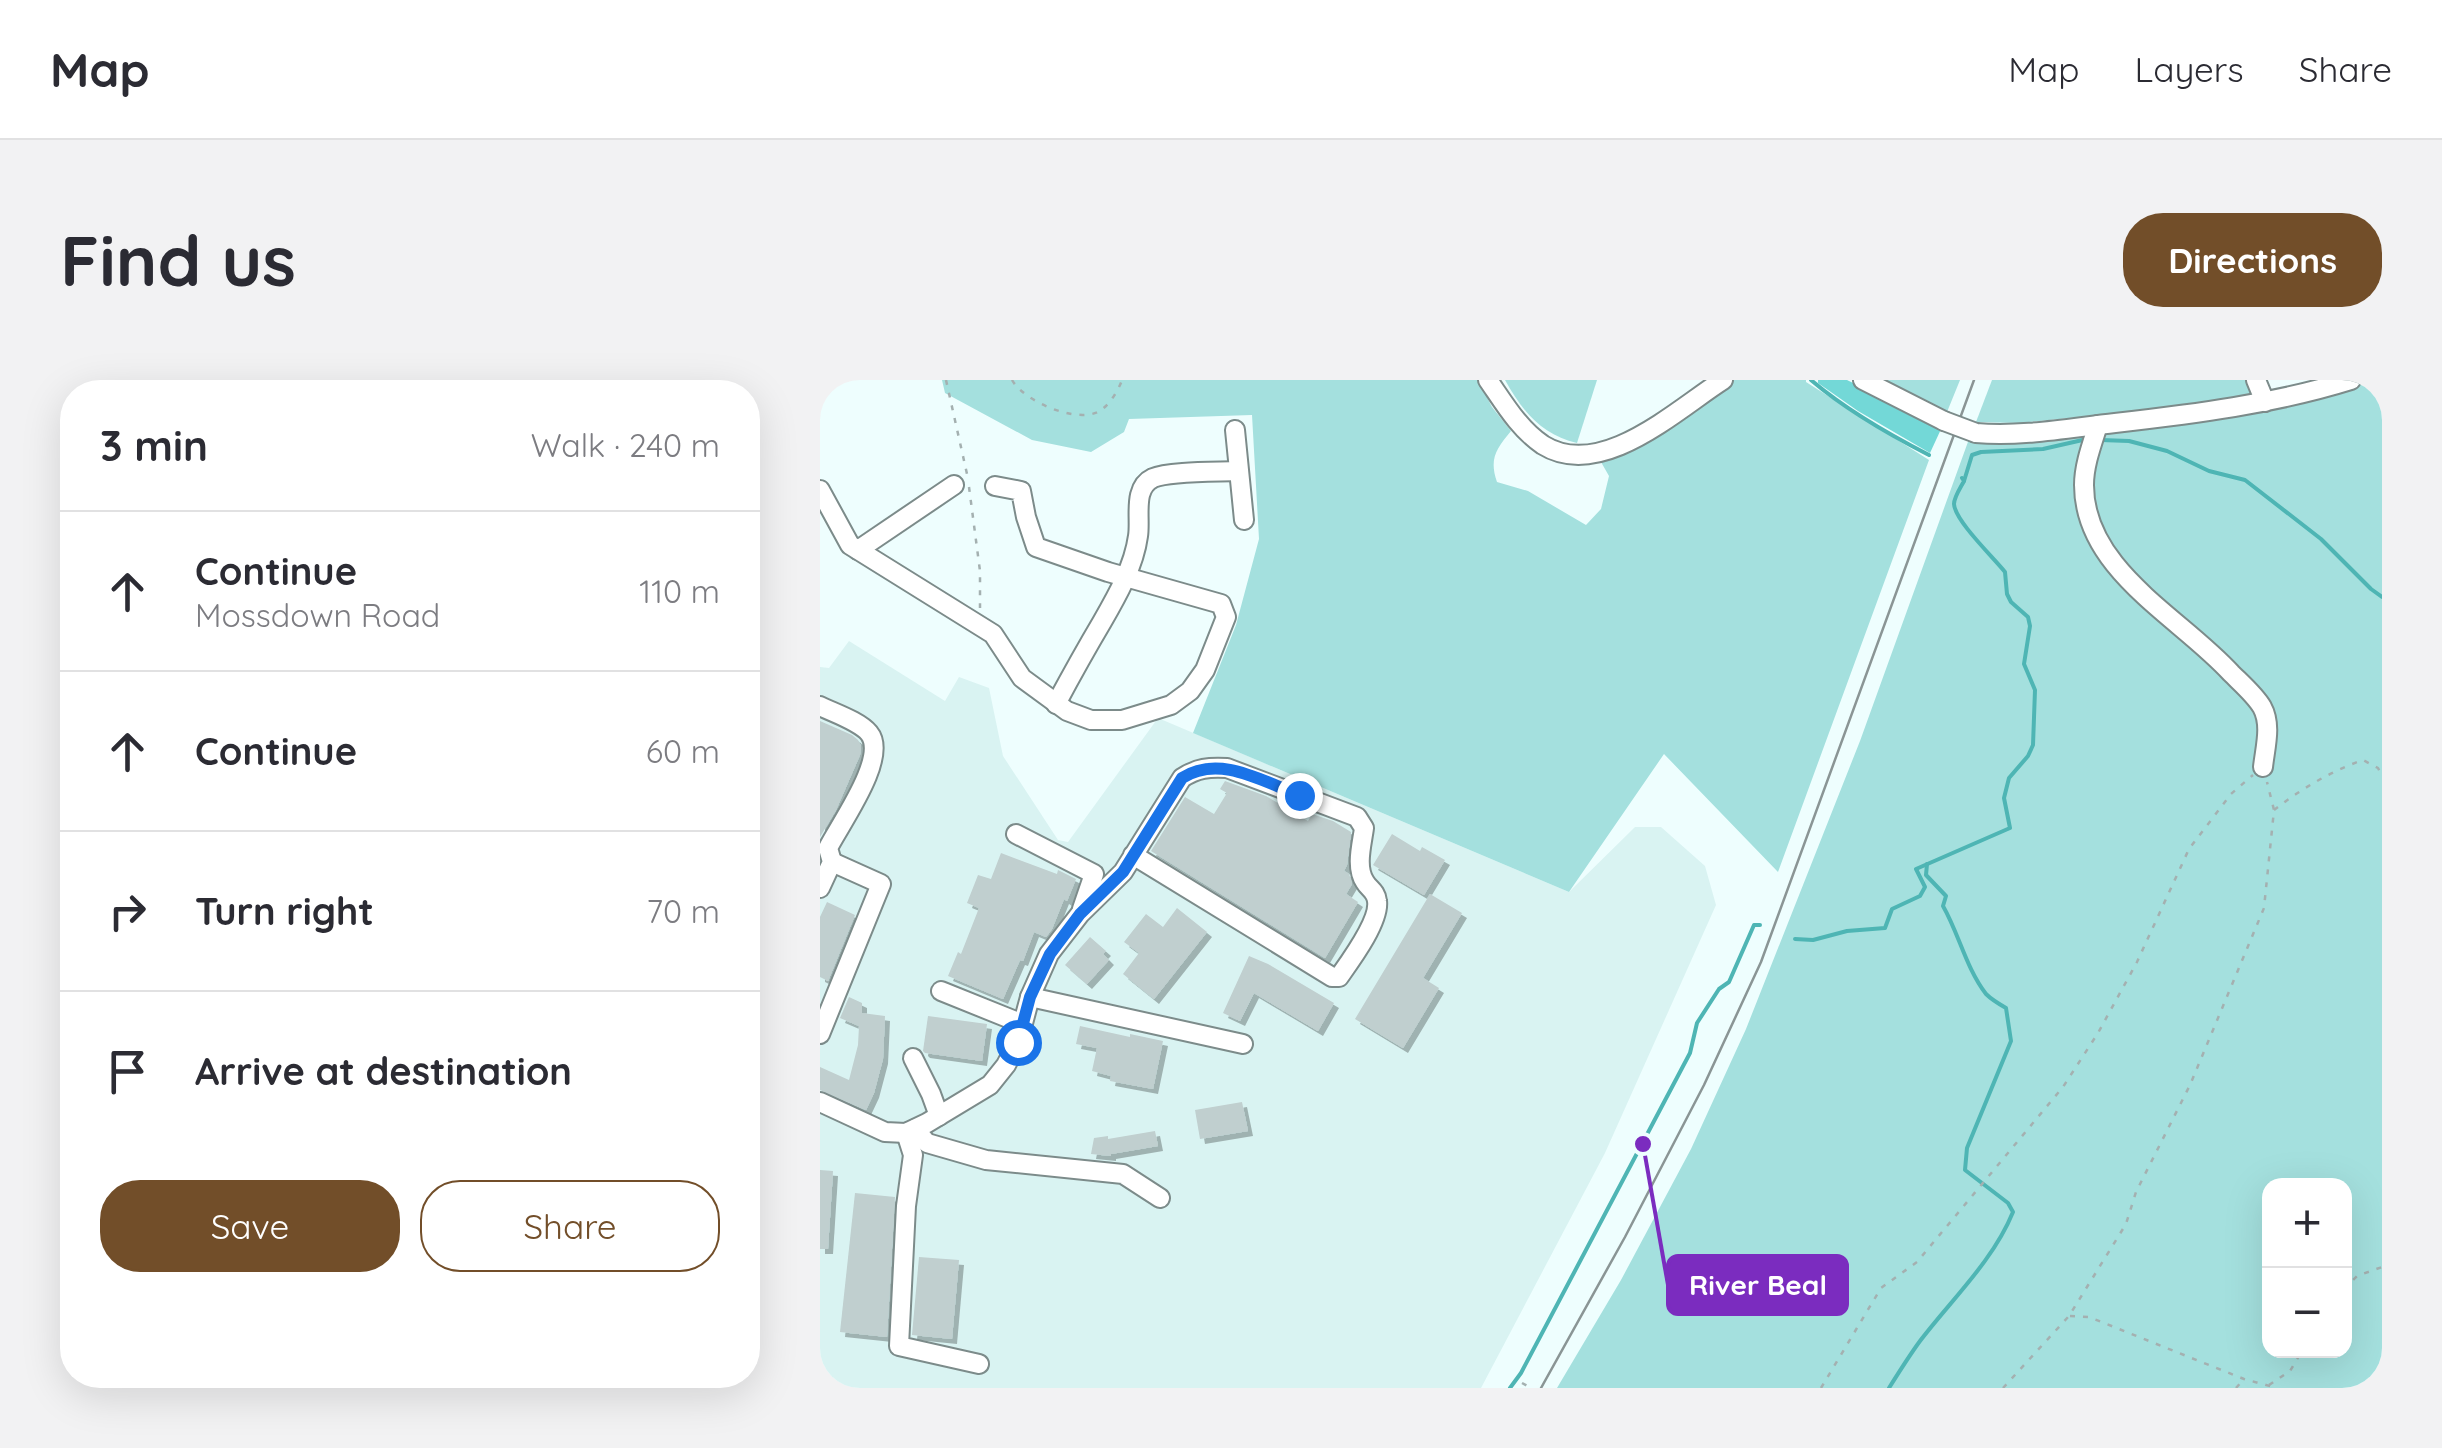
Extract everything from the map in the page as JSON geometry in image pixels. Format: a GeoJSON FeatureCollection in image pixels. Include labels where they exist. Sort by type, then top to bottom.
{"type":"FeatureCollection","features":[{"type":"Feature","properties":{"kind":"street"},"geometry":{"type":"LineString","coordinates":[[1488,380],[1520,424],[1542,444],[1556,452],[1582,456],[1613,450],[1638,437],[1723,380]]}},
{"type":"Feature","properties":{"kind":"street"},"geometry":{"type":"LineString","coordinates":[[1863,380],[1976,433],[2009,434],[2193,414],[2266,402],[2351,380]]}},
{"type":"Feature","properties":{"kind":"street"},"geometry":{"type":"LineString","coordinates":[[2256,380],[2266,402]]}},
{"type":"Feature","properties":{"kind":"street"},"geometry":{"type":"LineString","coordinates":[[2098,425],[2084,482],[2093,530],[2123,574],[2220,660],[2262,706],[2268,727],[2263,767]]}},
{"type":"Feature","properties":{"kind":"street"},"geometry":{"type":"LineString","coordinates":[[1236,430],[1244,520]]}},
{"type":"Feature","properties":{"kind":"street"},"geometry":{"type":"LineString","coordinates":[[1056,704],[1125,577],[1138,536],[1142,488],[1150,479],[1166,476],[1238,471]]}},
{"type":"Feature","properties":{"kind":"street"},"geometry":{"type":"LineString","coordinates":[[858,550],[954,485]]}},
{"type":"Feature","properties":{"kind":"street"},"geometry":{"type":"LineString","coordinates":[[820,490],[850,545],[993,634],[1022,678],[1066,710],[1091,720],[1122,720],[1170,705],[1190,692],[1205,670],[1226,617],[1221,604],[1036,547],[1020,491],[995,486]]}},
{"type":"Feature","properties":{"kind":"street"},"geometry":{"type":"LineString","coordinates":[[820,706],[867,730],[874,742],[870,770],[828,848],[832,862],[820,888]]}},
{"type":"Feature","properties":{"kind":"street"},"geometry":{"type":"LineString","coordinates":[[820,1102],[885,1132],[910,1131],[990,1085],[1006,1066],[1018,1042],[1030,997],[1050,954],[1080,914],[1128,863],[1182,778],[1194,770],[1227,768],[1357,818],[1364,828],[1360,872],[1375,892],[1379,905],[1364,943],[1339,977],[1332,977],[1128,863]]}},
{"type":"Feature","properties":{"kind":"street"},"geometry":{"type":"LineString","coordinates":[[1016,834],[1094,874],[1080,914]]}},
{"type":"Feature","properties":{"kind":"street"},"geometry":{"type":"LineString","coordinates":[[820,1034],[881,884],[832,862]]}},
{"type":"Feature","properties":{"kind":"street"},"geometry":{"type":"LineString","coordinates":[[941,991],[1023,1024]]}},
{"type":"Feature","properties":{"kind":"street"},"geometry":{"type":"LineString","coordinates":[[1030,997],[1243,1044]]}},
{"type":"Feature","properties":{"kind":"street"},"geometry":{"type":"LineString","coordinates":[[913,1058],[939,1116]]}},
{"type":"Feature","properties":{"kind":"street"},"geometry":{"type":"LineString","coordinates":[[910,1131],[926,1143],[986,1160],[1123,1174],[1160,1198]]}},
{"type":"Feature","properties":{"kind":"street"},"geometry":{"type":"LineString","coordinates":[[910,1131],[912,1155],[899,1346],[979,1364]]}},
{"type":"Feature","properties":{"kind":"path"},"geometry":{"type":"LineString","coordinates":[[946,380],[970,496],[980,571],[981,601],[974,624]]}},
{"type":"Feature","properties":{"kind":"path"},"geometry":{"type":"LineString","coordinates":[[1012,380],[1018,391],[1048,408],[1080,416],[1106,406],[1122,380]]}},
{"type":"Feature","properties":{"kind":"path"},"geometry":{"type":"LineString","coordinates":[[954,485],[970,496]]}},
{"type":"Feature","properties":{"kind":"path"},"geometry":{"type":"LineString","coordinates":[[970,496],[995,486]]}},
{"type":"Feature","properties":{"kind":"path"},"geometry":{"type":"LineString","coordinates":[[2274,810],[2306,788],[2363,760],[2378,768],[2382,776]]}},
{"type":"Feature","properties":{"kind":"path"},"geometry":{"type":"LineString","coordinates":[[1822,1388],[1880,1288],[1917,1262],[2063,1087],[2129,976],[2188,850],[2231,794],[2263,767],[2274,810],[2264,908],[2190,1084],[2136,1192],[2126,1224],[2068,1316],[2003,1388]]}},
{"type":"Feature","properties":{"kind":"path"},"geometry":{"type":"LineString","coordinates":[[2352,1281],[2382,1267]]}},
{"type":"Feature","properties":{"kind":"path"},"geometry":{"type":"LineString","coordinates":[[2068,1316],[2089,1317],[2244,1379],[2277,1388]]}},
{"type":"Feature","properties":{"kind":"path"},"geometry":{"type":"LineString","coordinates":[[2268,1385],[2290,1372],[2298,1358]]}},
{"type":"Feature","properties":{"kind":"path"},"geometry":{"type":"LineString","coordinates":[[2236,1388],[2244,1379]]}},
{"type":"Feature","properties":{"kind":"path"},"geometry":{"type":"LineString","coordinates":[[1522,1383],[1531,1388]]}},
{"type":"Feature","properties":{"kind":"shaded area"},"geometry":{"type":"Polygon","coordinates":[[[942,380],[1478,380],[1511,431],[1495,455],[1497,482],[1528,491],[1586,525],[1601,509],[1609,476],[1601,462],[1732,380],[1806,380],[1929,460],[1778,872],[1664,754],[1569,892],[1193,733],[1236,625],[1259,539],[1252,415],[1129,419],[1124,432],[1091,452],[1032,440],[945,393],[942,380]]]}},
{"type":"Feature","properties":{"kind":"shaded area"},"geometry":{"type":"Polygon","coordinates":[[[1505,380],[1597,380],[1577,443],[1543,428],[1518,402],[1505,380]]]}},
{"type":"Feature","properties":{"kind":"shaded area"},"geometry":{"type":"Polygon","coordinates":[[[1818,380],[1847,380],[1942,427],[1930,453],[1858,411],[1818,380]]]}},
{"type":"Feature","properties":{"kind":"shaded area"},"geometry":{"type":"Polygon","coordinates":[[[1882,380],[1960,380],[1947,412],[1882,380]]]}},
{"type":"Feature","properties":{"kind":"shaded area"},"geometry":{"type":"Polygon","coordinates":[[[1992,380],[2251,380],[2254,388],[2252,394],[2178,407],[2020,423],[1976,422],[1992,380]]]}},
{"type":"Feature","properties":{"kind":"shaded area"},"geometry":{"type":"Polygon","coordinates":[[[2382,380],[2382,1388],[1557,1388],[1621,1280],[1691,1149],[1746,1029],[1860,741],[1969,439],[2278,404],[2382,380]]]}},
{"type":"Feature","properties":{"kind":"shaded area"},"geometry":{"type":"Polygon","coordinates":[[[849,641],[945,701],[959,677],[989,688],[1003,756],[1058,840],[1068,842],[1158,718],[1569,892],[1635,827],[1661,827],[1705,866],[1716,905],[1605,1153],[1481,1388],[820,1388],[820,667],[829,668],[849,641]]]}},
{"type":"Feature","properties":{"kind":"building"},"geometry":{"type":"Polygon","coordinates":[[[820,721],[852,735],[861,746],[836,810],[820,837],[820,721]]]}},
{"type":"Feature","properties":{"kind":"building"},"geometry":{"type":"Polygon","coordinates":[[[1225,781],[1266,796],[1308,821],[1312,814],[1351,832],[1344,871],[1352,884],[1346,894],[1358,902],[1325,958],[1151,851],[1185,797],[1214,814],[1227,793],[1220,789],[1225,781]]]}},
{"type":"Feature","properties":{"kind":"building"},"geometry":{"type":"Polygon","coordinates":[[[1392,834],[1445,860],[1424,895],[1373,865],[1392,834]]]}},
{"type":"Feature","properties":{"kind":"building"},"geometry":{"type":"Polygon","coordinates":[[[1001,853],[1076,879],[1046,937],[1034,932],[1003,999],[948,976],[979,908],[967,903],[978,875],[991,879],[1001,853]]]}},
{"type":"Feature","properties":{"kind":"building"},"geometry":{"type":"Polygon","coordinates":[[[1430,894],[1462,913],[1423,978],[1439,988],[1403,1048],[1355,1019],[1430,894]]]}},
{"type":"Feature","properties":{"kind":"building"},"geometry":{"type":"Polygon","coordinates":[[[827,902],[855,915],[828,981],[820,977],[820,917],[827,902]]]}},
{"type":"Feature","properties":{"kind":"building"},"geometry":{"type":"Polygon","coordinates":[[[1177,908],[1207,932],[1154,999],[1123,974],[1139,953],[1124,942],[1146,914],[1163,927],[1177,908]]]}},
{"type":"Feature","properties":{"kind":"building"},"geometry":{"type":"Polygon","coordinates":[[[1090,937],[1106,951],[1103,954],[1109,960],[1087,984],[1065,965],[1090,937]]]}},
{"type":"Feature","properties":{"kind":"building"},"geometry":{"type":"Polygon","coordinates":[[[1249,956],[1334,1003],[1318,1031],[1254,993],[1240,1021],[1223,1013],[1249,956]]]}},
{"type":"Feature","properties":{"kind":"building"},"geometry":{"type":"Polygon","coordinates":[[[849,997],[862,1003],[862,1013],[885,1016],[883,1059],[866,1110],[820,1090],[820,1067],[849,1080],[859,1026],[840,1018],[849,997]]]}},
{"type":"Feature","properties":{"kind":"building"},"geometry":{"type":"Polygon","coordinates":[[[928,1016],[987,1024],[982,1061],[925,1053],[928,1016]]]}},
{"type":"Feature","properties":{"kind":"building"},"geometry":{"type":"Polygon","coordinates":[[[1080,1026],[1163,1041],[1153,1089],[1110,1081],[1111,1076],[1092,1071],[1097,1048],[1076,1044],[1080,1026]]]}},
{"type":"Feature","properties":{"kind":"building"},"geometry":{"type":"Polygon","coordinates":[[[1242,1102],[1248,1131],[1200,1139],[1195,1110],[1242,1102]]]}},
{"type":"Feature","properties":{"kind":"building"},"geometry":{"type":"Polygon","coordinates":[[[1155,1131],[1158,1146],[1111,1156],[1091,1154],[1094,1138],[1155,1131]]]}},
{"type":"Feature","properties":{"kind":"building"},"geometry":{"type":"Polygon","coordinates":[[[820,1170],[833,1171],[828,1249],[820,1249],[820,1170]]]}},
{"type":"Feature","properties":{"kind":"building"},"geometry":{"type":"Polygon","coordinates":[[[855,1193],[895,1197],[887,1337],[840,1332],[855,1193]]]}},
{"type":"Feature","properties":{"kind":"building"},"geometry":{"type":"Polygon","coordinates":[[[919,1257],[959,1260],[952,1339],[912,1335],[919,1257]]]}},
{"type":"Feature","properties":{"kind":"waterway"},"geometry":{"type":"LineString","coordinates":[[1811,380],[1868,421],[1929,455]]}},
{"type":"Feature","properties":{"kind":"waterway"},"geometry":{"type":"LineString","coordinates":[[1964,481],[1972,455],[2043,449],[2087,439]]}},
{"type":"Feature","properties":{"kind":"waterway"},"geometry":{"type":"LineString","coordinates":[[2101,440],[2129,441],[2167,451],[2209,471],[2245,480],[2321,539],[2382,597]]}},
{"type":"Feature","properties":{"kind":"waterway"},"geometry":{"type":"LineString","coordinates":[[1795,939],[1813,940],[1847,931],[1885,928],[1892,909],[1920,896],[1925,887],[1916,869],[2010,828],[2004,798],[2009,778],[2033,745],[2035,690],[2024,664],[2030,626],[2028,617],[2007,594],[2005,572],[1956,511],[1954,501],[1962,478]]}},
{"type":"Feature","properties":{"kind":"waterway"},"geometry":{"type":"LineString","coordinates":[[1889,1388],[1920,1341],[1983,1263],[2013,1212],[2008,1203],[1965,1170],[1967,1148],[2011,1041],[2006,1008],[1986,994],[1973,973],[1943,906],[1946,896],[1926,875],[1927,864]]}},
{"type":"Feature","properties":{"kind":"waterway"},"geometry":{"type":"LineString","coordinates":[[1510,1388],[1690,1053],[1697,1023],[1719,989],[1729,982],[1754,925],[1760,925]]}},
{"type":"Feature","properties":{"kind":"tram line"},"geometry":{"type":"LineString","coordinates":[[1541,1388],[1704,1085],[1761,962],[1974,380]]}},
{"type":"Feature","properties":{"kind":"place","name":"River Beal"},"geometry":{"type":"Point","coordinates":[1643,1144]}},
{"type":"Feature","properties":{"kind":"route"},"geometry":{"type":"LineString","coordinates":[[1018,1042],[1030,997],[1050,954],[1080,914],[1123,872],[1182,778],[1194,770],[1227,768],[1299,795]]}}]}
